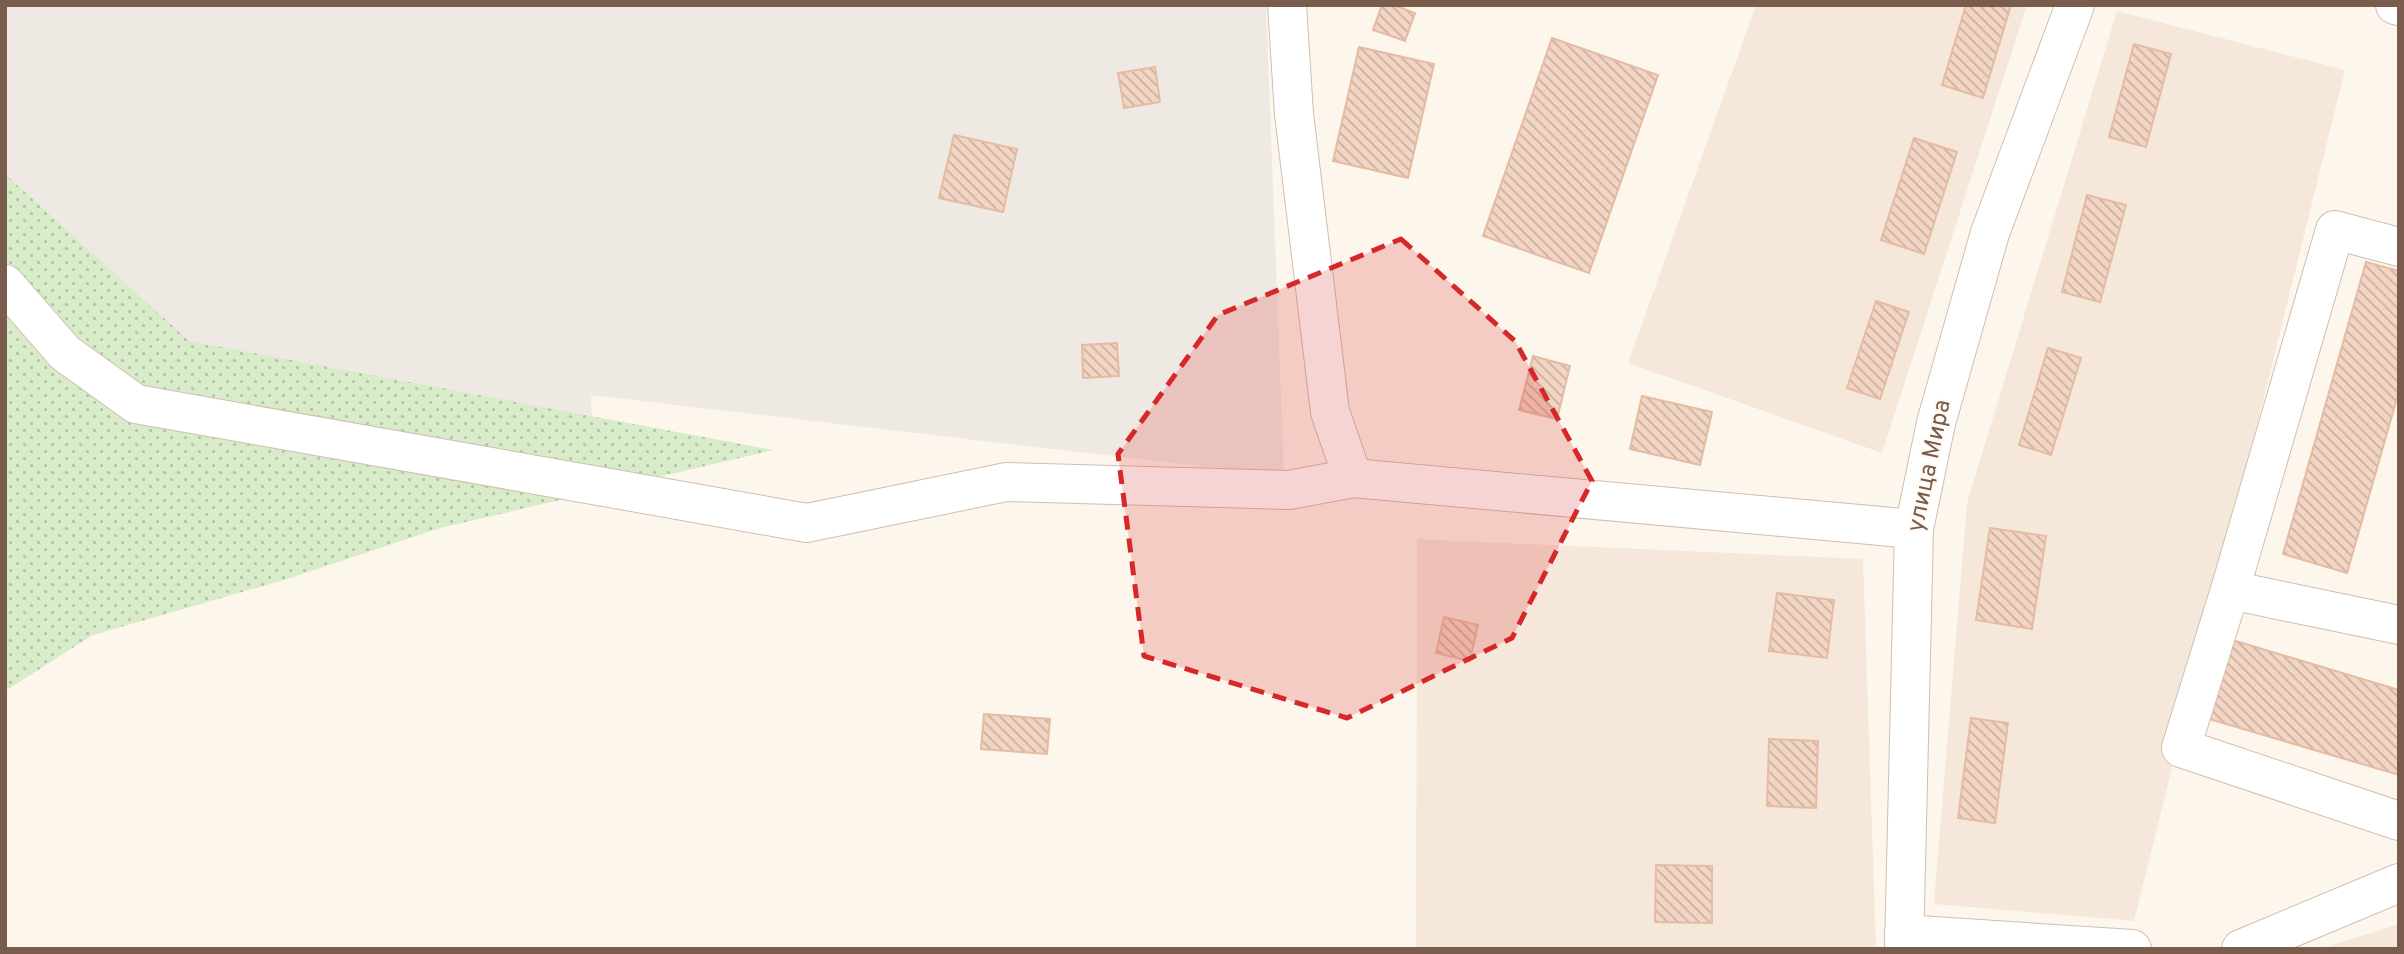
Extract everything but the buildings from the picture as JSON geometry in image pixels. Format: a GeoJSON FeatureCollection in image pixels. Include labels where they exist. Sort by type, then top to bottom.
{"type":"FeatureCollection","features":[{"type":"Feature","properties":{"kind":"street"},"geometry":{"type":"LineString","coordinates":[[1287,5],[1294,114],[1330,412],[1353,478]]}},
{"type":"Feature","properties":{"kind":"street","name":"улица Мира"},"geometry":{"type":"LineString","coordinates":[[1904,941],[1914,529],[1936,424],[1990,233],[2075,5]]}},
{"type":"Feature","properties":{"kind":"street"},"geometry":{"type":"LineString","coordinates":[[2399,247],[2335,230],[2181,748],[2399,821]]}},
{"type":"Feature","properties":{"kind":"street"},"geometry":{"type":"LineString","coordinates":[[5,284],[65,353],[135,404],[807,523],[1006,482],[1289,490],[1353,478],[1914,529]]}},
{"type":"Feature","properties":{"kind":"street"},"geometry":{"type":"LineString","coordinates":[[2230,590],[2399,625]]}},
{"type":"Feature","properties":{"kind":"street"},"geometry":{"type":"LineString","coordinates":[[2241,949],[2399,883]]}},
{"type":"Feature","properties":{"kind":"street"},"geometry":{"type":"LineString","coordinates":[[1904,941],[2132,949]]}},
{"type":"Feature","properties":{"kind":"highlighted area"},"geometry":{"type":"Polygon","coordinates":[[[1401,239],[1515,341],[1592,481],[1512,638],[1347,718],[1144,656],[1118,454],[1218,315],[1401,239]]]}},
{"type":"Feature","properties":{"kind":"shaded area"},"geometry":{"type":"Polygon","coordinates":[[[5,5],[1266,5],[1284,476],[591,395],[593,442],[124,371],[5,223],[5,5]]]}},
{"type":"Feature","properties":{"kind":"shaded area"},"geometry":{"type":"Polygon","coordinates":[[[1756,5],[2027,5],[1882,453],[1628,363],[1756,5]]]}},
{"type":"Feature","properties":{"kind":"shaded area"},"geometry":{"type":"Polygon","coordinates":[[[2117,11],[2345,70],[2134,921],[1934,904],[1967,503],[2117,11]]]}},
{"type":"Feature","properties":{"kind":"shaded area"},"geometry":{"type":"Polygon","coordinates":[[[1417,539],[1863,559],[1876,949],[1416,949],[1417,539]]]}},
{"type":"Feature","properties":{"kind":"shaded area"},"geometry":{"type":"Polygon","coordinates":[[[2399,924],[2399,949],[2320,949],[2399,924]]]}},
{"type":"Feature","properties":{"kind":"green space"},"geometry":{"type":"Polygon","coordinates":[[[5,174],[189,341],[774,450],[440,528],[284,580],[93,635],[5,691],[5,174]]]}}]}
